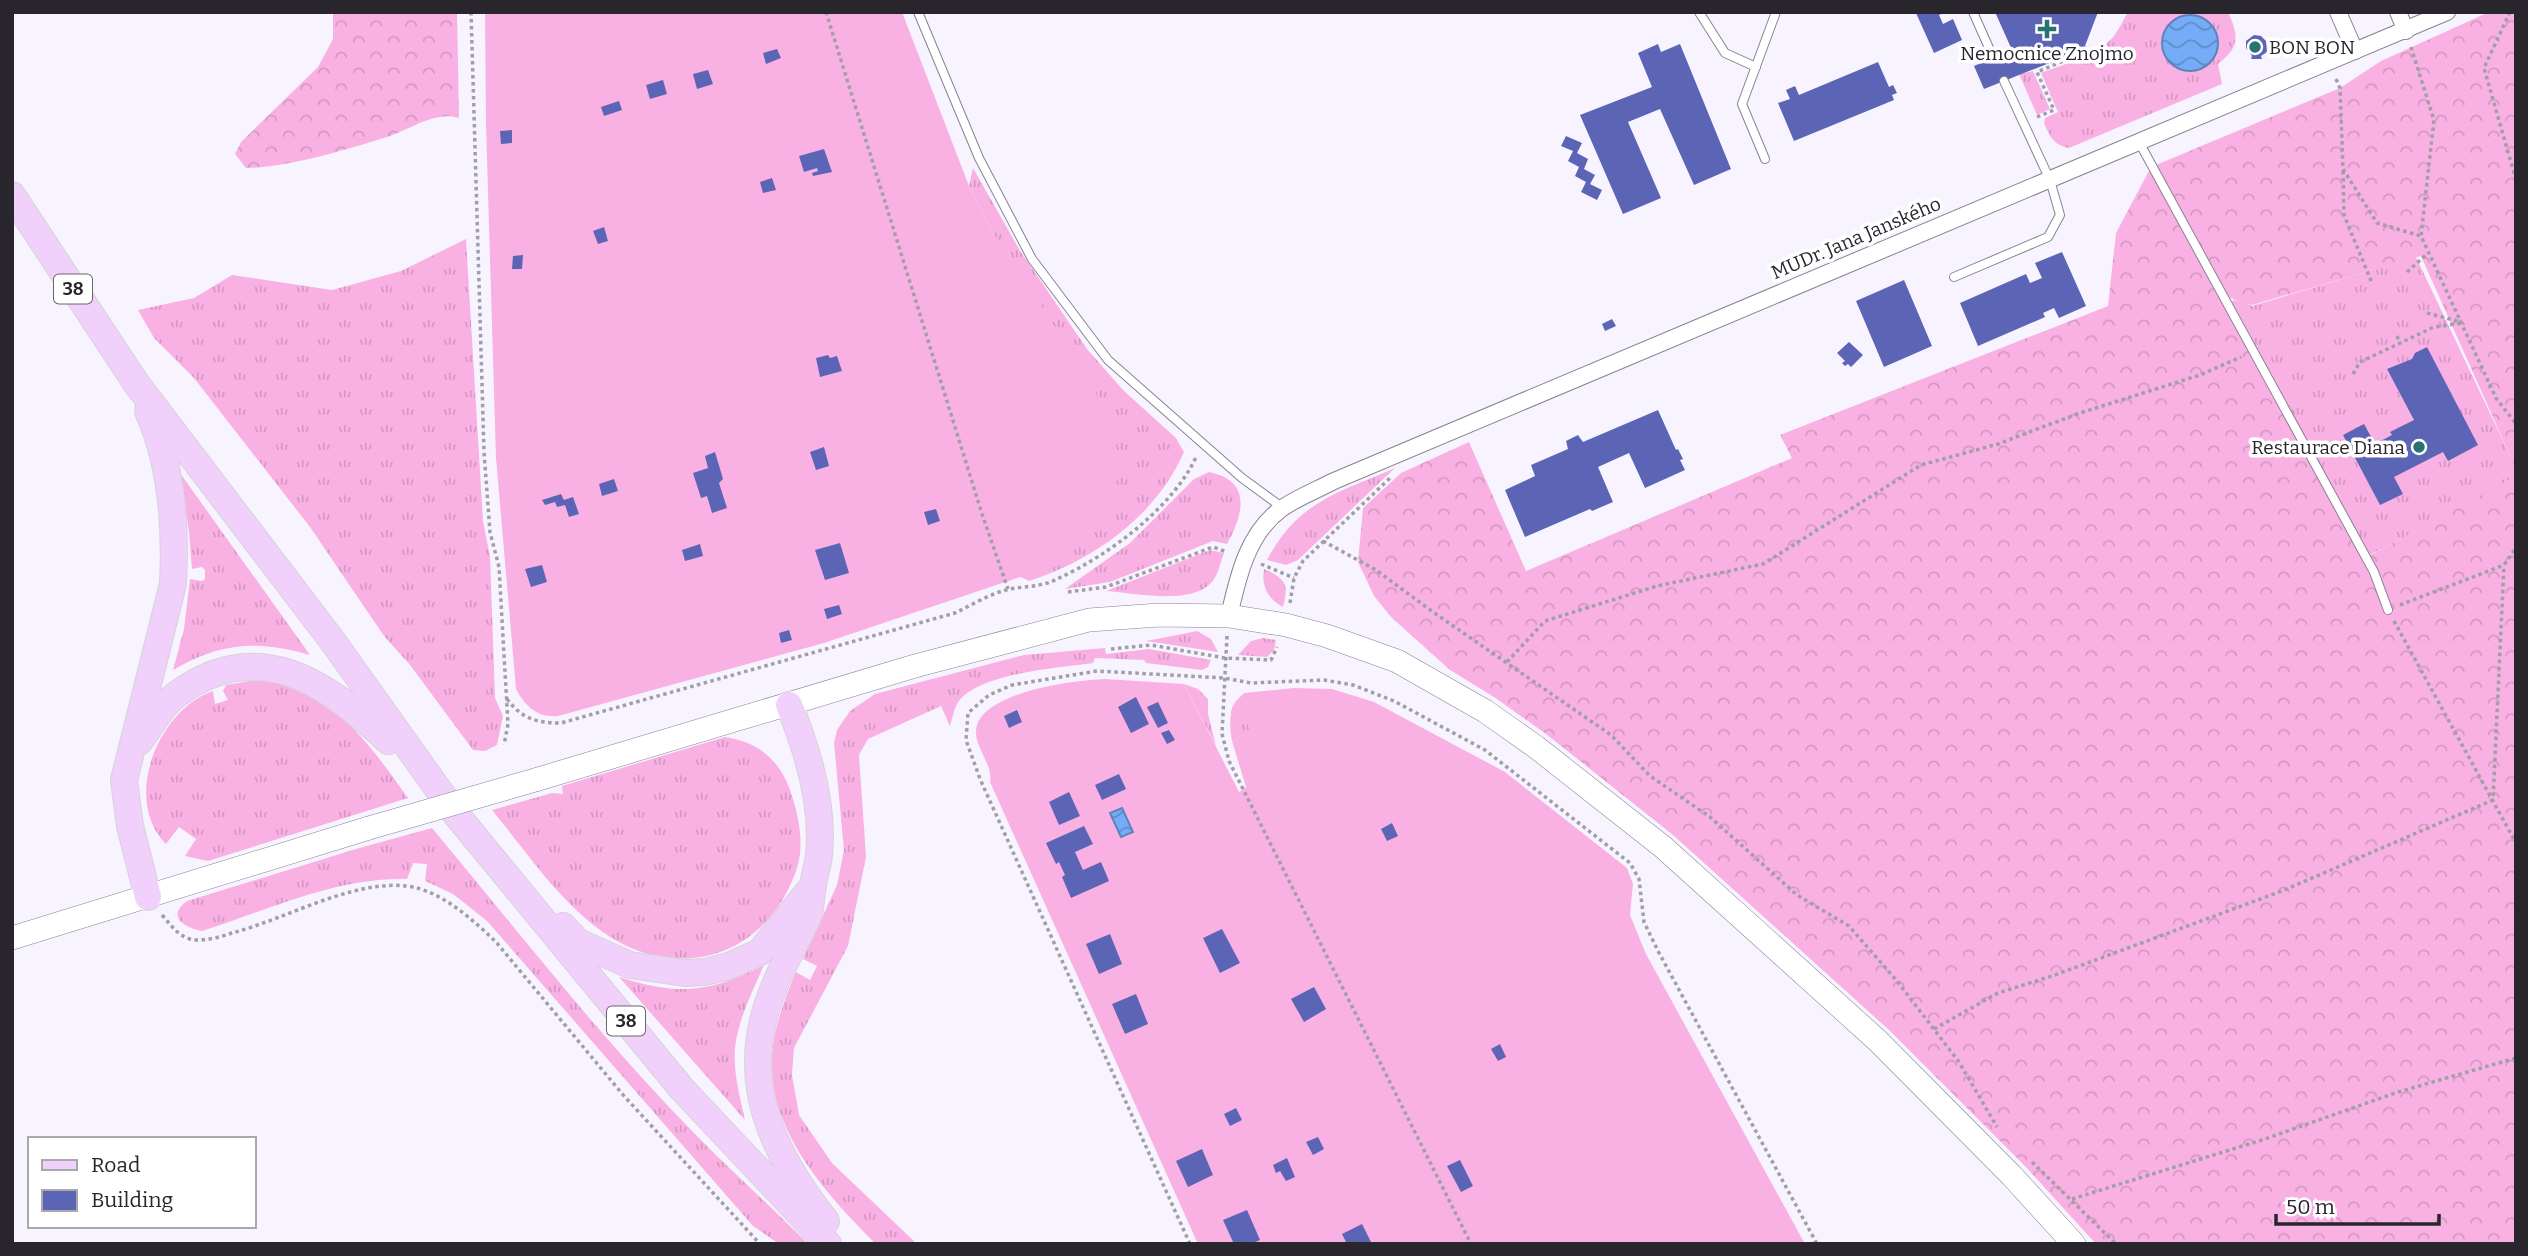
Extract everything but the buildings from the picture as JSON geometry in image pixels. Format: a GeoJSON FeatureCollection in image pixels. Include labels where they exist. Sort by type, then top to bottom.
{"type":"FeatureCollection","features":[{"type":"Feature","properties":{"kind":"main road","name":"38"},"geometry":{"type":"LineString","coordinates":[[12,195],[136,383],[334,643],[436,788],[682,1088],[828,1244]]}},
{"type":"Feature","properties":{"kind":"main road"},"geometry":{"type":"LineString","coordinates":[[136,383],[161,450],[169,485],[175,550],[173,584],[124,780],[130,827],[148,897]]}},
{"type":"Feature","properties":{"kind":"main road"},"geometry":{"type":"LineString","coordinates":[[12,938],[369,828],[915,666],[1089,620],[1158,615],[1229,616],[1286,625],[1327,636],[1397,661],[1486,711],[1536,747],[1663,847],[1878,1041],[2012,1176],[2074,1244]]}},
{"type":"Feature","properties":{"kind":"main road"},"geometry":{"type":"LineString","coordinates":[[130,753],[175,695],[224,670],[278,668],[292,672],[330,692],[362,715],[436,788]]}},
{"type":"Feature","properties":{"kind":"main road"},"geometry":{"type":"LineString","coordinates":[[789,705],[807,754],[817,803],[819,856],[809,915],[777,979],[767,1008],[759,1037],[757,1079],[760,1096],[779,1150],[804,1194],[845,1244]]}},
{"type":"Feature","properties":{"kind":"main road"},"geometry":{"type":"LineString","coordinates":[[480,842],[578,942],[630,965],[658,971],[705,972],[729,966],[760,952],[813,885]]}},
{"type":"Feature","properties":{"kind":"street"},"geometry":{"type":"LineString","coordinates":[[2338,12],[2356,51]]}},
{"type":"Feature","properties":{"kind":"street"},"geometry":{"type":"LineString","coordinates":[[2398,12],[2406,31],[2447,12]]}},
{"type":"Feature","properties":{"kind":"street","name":"MUDr. Jana Janského"},"geometry":{"type":"LineString","coordinates":[[1229,616],[1244,557],[1266,521],[1283,508],[1334,481],[2406,31]]}},
{"type":"Feature","properties":{"kind":"lane"},"geometry":{"type":"LineString","coordinates":[[918,12],[979,158],[1032,259],[1108,360],[1242,478],[1283,508]]}},
{"type":"Feature","properties":{"kind":"lane"},"geometry":{"type":"LineString","coordinates":[[1699,12],[1725,53],[1756,67]]}},
{"type":"Feature","properties":{"kind":"lane"},"geometry":{"type":"LineString","coordinates":[[1765,159],[1742,104],[1776,12]]}},
{"type":"Feature","properties":{"kind":"lane"},"geometry":{"type":"LineString","coordinates":[[1973,12],[1993,57]]}},
{"type":"Feature","properties":{"kind":"lane"},"geometry":{"type":"LineString","coordinates":[[1955,278],[2048,237],[2060,215],[2050,180],[2004,81]]}},
{"type":"Feature","properties":{"kind":"lane"},"geometry":{"type":"LineString","coordinates":[[2139,142],[2374,572],[2388,610]]}},
{"type":"Feature","properties":{"kind":"path"},"geometry":{"type":"LineString","coordinates":[[471,12],[484,452],[490,532],[499,566],[508,724],[504,745]]}},
{"type":"Feature","properties":{"kind":"path"},"geometry":{"type":"LineString","coordinates":[[826,12],[982,514],[1008,589]]}},
{"type":"Feature","properties":{"kind":"path"},"geometry":{"type":"LineString","coordinates":[[2510,12],[2484,68],[2516,180]]}},
{"type":"Feature","properties":{"kind":"path"},"geometry":{"type":"LineString","coordinates":[[2406,31],[2434,120],[2421,236],[2496,398],[2516,424]]}},
{"type":"Feature","properties":{"kind":"path"},"geometry":{"type":"LineString","coordinates":[[2032,119],[2054,110],[2037,72],[2087,51]]}},
{"type":"Feature","properties":{"kind":"path"},"geometry":{"type":"LineString","coordinates":[[2328,62],[2340,88],[2344,215],[2372,283]]}},
{"type":"Feature","properties":{"kind":"path"},"geometry":{"type":"LineString","coordinates":[[2343,169],[2377,223],[2421,236]]}},
{"type":"Feature","properties":{"kind":"path"},"geometry":{"type":"LineString","coordinates":[[2407,272],[2428,253]]}},
{"type":"Feature","properties":{"kind":"path"},"geometry":{"type":"LineString","coordinates":[[2427,313],[2462,323]]}},
{"type":"Feature","properties":{"kind":"path"},"geometry":{"type":"LineString","coordinates":[[2353,374],[2360,362],[2434,327],[2462,323]]}},
{"type":"Feature","properties":{"kind":"path"},"geometry":{"type":"LineString","coordinates":[[2397,336],[2400,343]]}},
{"type":"Feature","properties":{"kind":"path"},"geometry":{"type":"LineString","coordinates":[[1507,662],[1545,621],[1657,586],[1763,564],[1921,465],[1998,444],[2077,414],[2200,375],[2253,352]]}},
{"type":"Feature","properties":{"kind":"path"},"geometry":{"type":"LineString","coordinates":[[507,699],[527,719],[542,723],[561,723],[955,613],[1008,589],[1055,581],[1120,541],[1149,517],[1188,474],[1202,442]]}},
{"type":"Feature","properties":{"kind":"path"},"geometry":{"type":"LineString","coordinates":[[1111,649],[1151,645],[1225,658],[1271,660],[1286,625],[1294,578],[1303,561],[1396,473]]}},
{"type":"Feature","properties":{"kind":"path"},"geometry":{"type":"LineString","coordinates":[[1323,541],[1376,570],[1611,735],[1650,776],[1710,817],[1797,895],[1849,926],[1897,981],[1959,1062],[1999,1132]]}},
{"type":"Feature","properties":{"kind":"path"},"geometry":{"type":"LineString","coordinates":[[1068,592],[1106,587],[1213,547],[1294,578]]}},
{"type":"Feature","properties":{"kind":"path"},"geometry":{"type":"LineString","coordinates":[[2493,800],[2504,565],[2516,548]]}},
{"type":"Feature","properties":{"kind":"path"},"geometry":{"type":"LineString","coordinates":[[2504,565],[2388,610],[2516,843]]}},
{"type":"Feature","properties":{"kind":"path"},"geometry":{"type":"LineString","coordinates":[[1229,616],[1222,734],[1229,761],[1471,1244]]}},
{"type":"Feature","properties":{"kind":"path"},"geometry":{"type":"LineString","coordinates":[[1190,1244],[980,779],[966,740],[968,713],[989,695],[1012,685],[1097,671],[1224,678],[1251,683],[1324,680],[1353,685],[1394,701],[1485,750],[1630,863],[1639,879],[1644,922],[1658,951],[1817,1244]]}},
{"type":"Feature","properties":{"kind":"path"},"geometry":{"type":"LineString","coordinates":[[1934,1028],[1998,993],[2055,975],[2282,891],[2493,800]]}},
{"type":"Feature","properties":{"kind":"path"},"geometry":{"type":"LineString","coordinates":[[148,897],[177,933],[191,939],[214,938],[251,928],[365,887],[393,885],[418,888],[442,900],[472,919],[496,942],[624,1096],[760,1244]]}},
{"type":"Feature","properties":{"kind":"path"},"geometry":{"type":"LineString","coordinates":[[2072,1199],[2265,1139],[2398,1092],[2516,1058]]}},
{"type":"Feature","properties":{"kind":"path"},"geometry":{"type":"LineString","coordinates":[[2026,1157],[2116,1244]]}},
{"type":"Feature","properties":{"kind":"green space"},"geometry":{"type":"Polygon","coordinates":[[[333,12],[457,12],[459,118],[450,116],[432,119],[387,137],[317,157],[281,165],[246,168],[235,154],[241,142],[318,67],[333,39],[333,12]]]}},
{"type":"Feature","properties":{"kind":"green space"},"geometry":{"type":"Polygon","coordinates":[[[485,12],[902,12],[969,186],[996,238],[1084,370],[1108,417],[1119,459],[1115,498],[1084,542],[1050,567],[824,643],[558,716],[544,715],[532,710],[516,689],[496,458],[485,12]]]}},
{"type":"Feature","properties":{"kind":"green space"},"geometry":{"type":"Polygon","coordinates":[[[2128,12],[2228,12],[2235,41],[2230,52],[2218,64],[2222,84],[2069,148],[2060,145],[2044,123],[2045,118],[2058,112],[2041,73],[2079,59],[2106,44],[2128,12]],[[2192,15],[2183,16],[2170,24],[2163,44],[2168,60],[2182,69],[2195,70],[2206,65],[2217,43],[2215,31],[2207,21],[2192,15]]]}},
{"type":"Feature","properties":{"kind":"green space"},"geometry":{"type":"Polygon","coordinates":[[[2489,12],[2516,12],[2516,469],[2421,256],[2252,305],[2243,304],[2227,296],[2367,557],[2516,476],[2516,1244],[2096,1244],[2024,1165],[1889,1030],[1673,835],[1546,734],[1450,670],[1391,617],[1374,596],[1358,562],[1363,508],[1401,473],[1469,442],[1526,571],[1792,458],[1780,435],[2108,306],[2116,233],[2151,167],[2340,88],[2381,61],[2489,12]]]}},
{"type":"Feature","properties":{"kind":"green space"},"geometry":{"type":"Polygon","coordinates":[[[2033,71],[2050,109],[2037,115],[2019,74],[2033,71]]]}},
{"type":"Feature","properties":{"kind":"green space"},"geometry":{"type":"Polygon","coordinates":[[[973,168],[1019,249],[1087,349],[1123,390],[1176,438],[1184,452],[1157,496],[1120,533],[1077,561],[1029,581],[1019,576],[1050,567],[996,238],[969,186],[973,168]]]}},
{"type":"Feature","properties":{"kind":"green space"},"geometry":{"type":"Polygon","coordinates":[[[466,239],[483,521],[490,556],[495,698],[503,716],[497,745],[485,751],[473,750],[410,665],[384,636],[310,527],[194,378],[154,338],[138,310],[194,298],[232,275],[332,290],[401,271],[466,239]]]}},
{"type":"Feature","properties":{"kind":"green space"},"geometry":{"type":"Polygon","coordinates":[[[2416,257],[2516,468],[2516,479],[2366,557],[2231,302],[2234,300],[2252,306],[2416,257]]]}},
{"type":"Feature","properties":{"kind":"green space"},"geometry":{"type":"Polygon","coordinates":[[[1395,468],[1298,560],[1286,565],[1267,560],[1292,524],[1321,501],[1395,468]]]}},
{"type":"Feature","properties":{"kind":"green space"},"geometry":{"type":"Polygon","coordinates":[[[1209,472],[1223,476],[1233,483],[1238,491],[1240,511],[1227,544],[1213,541],[1110,582],[1065,589],[1130,543],[1194,479],[1209,472]]]}},
{"type":"Feature","properties":{"kind":"green space"},"geometry":{"type":"Polygon","coordinates":[[[180,473],[310,655],[273,647],[240,646],[207,654],[173,670],[184,629],[190,579],[205,579],[205,570],[202,567],[192,569],[180,473]]]}},
{"type":"Feature","properties":{"kind":"green space"},"geometry":{"type":"Polygon","coordinates":[[[1210,550],[1224,553],[1215,578],[1200,590],[1175,596],[1106,591],[1210,550]]]}},
{"type":"Feature","properties":{"kind":"green space"},"geometry":{"type":"Polygon","coordinates":[[[1264,569],[1284,583],[1286,593],[1283,607],[1273,600],[1267,591],[1264,569]]]}},
{"type":"Feature","properties":{"kind":"green space"},"geometry":{"type":"Polygon","coordinates":[[[1197,631],[1211,639],[1218,652],[1146,641],[1197,631]]]}},
{"type":"Feature","properties":{"kind":"green space"},"geometry":{"type":"Polygon","coordinates":[[[1263,638],[1276,640],[1274,650],[1267,657],[1238,655],[1251,641],[1263,638]]]}},
{"type":"Feature","properties":{"kind":"green space"},"geometry":{"type":"Polygon","coordinates":[[[1105,648],[1106,654],[1149,649],[1211,660],[1208,667],[1202,670],[1146,663],[1144,660],[1095,658],[1093,663],[999,679],[981,685],[967,694],[957,704],[950,726],[941,706],[868,739],[859,755],[866,857],[848,946],[794,1048],[792,1075],[799,1115],[832,1163],[917,1244],[876,1244],[838,1204],[803,1159],[779,1109],[773,1083],[773,1044],[781,1012],[796,972],[810,980],[817,966],[803,959],[837,885],[844,850],[834,743],[837,730],[850,711],[875,694],[1024,655],[1105,648]]]}},
{"type":"Feature","properties":{"kind":"green space"},"geometry":{"type":"Polygon","coordinates":[[[1105,679],[1184,684],[1239,792],[1246,787],[1232,741],[1251,732],[1236,701],[1244,693],[1294,688],[1332,689],[1374,702],[1505,772],[1627,868],[1633,884],[1630,915],[1646,954],[1805,1244],[1198,1244],[990,782],[989,769],[976,737],[981,718],[993,707],[1010,698],[1072,682],[1105,679]]]}},
{"type":"Feature","properties":{"kind":"green space"},"geometry":{"type":"Polygon","coordinates":[[[274,681],[298,689],[336,712],[368,744],[408,798],[208,861],[185,856],[196,839],[179,827],[166,844],[153,825],[147,804],[147,781],[152,757],[163,735],[177,716],[194,701],[213,691],[215,704],[228,700],[223,691],[226,685],[274,681]]]}},
{"type":"Feature","properties":{"kind":"green space"},"geometry":{"type":"Polygon","coordinates":[[[1184,684],[1198,689],[1208,699],[1208,714],[1216,746],[1184,684]]]}},
{"type":"Feature","properties":{"kind":"green space"},"geometry":{"type":"Polygon","coordinates":[[[1236,701],[1252,732],[1232,741],[1231,715],[1236,701]]]}},
{"type":"Feature","properties":{"kind":"green space"},"geometry":{"type":"Polygon","coordinates":[[[725,737],[759,749],[782,773],[798,817],[800,854],[789,888],[768,919],[750,936],[731,948],[709,955],[664,957],[640,951],[598,929],[564,898],[492,810],[552,793],[563,794],[562,786],[725,737]]]}},
{"type":"Feature","properties":{"kind":"green space"},"geometry":{"type":"Polygon","coordinates":[[[432,828],[628,1062],[697,1136],[808,1244],[779,1244],[753,1226],[487,921],[453,894],[425,881],[427,864],[413,863],[407,879],[354,883],[328,889],[202,931],[184,924],[178,916],[181,906],[187,901],[432,828]]]}},
{"type":"Feature","properties":{"kind":"green space"},"geometry":{"type":"Polygon","coordinates":[[[764,965],[743,1016],[735,1048],[736,1075],[745,1120],[619,977],[659,987],[693,989],[726,981],[764,965]]]}},
{"type":"Feature","properties":{"kind":"water"},"geometry":{"type":"Polygon","coordinates":[[[2190,15],[2201,17],[2210,23],[2216,32],[2216,54],[2210,63],[2201,69],[2190,71],[2179,69],[2170,63],[2164,54],[2162,43],[2164,32],[2170,23],[2179,17],[2190,15]]]}},
{"type":"Feature","properties":{"kind":"water"},"geometry":{"type":"Polygon","coordinates":[[[1122,808],[1133,832],[1121,837],[1110,813],[1122,808]]]}},
{"type":"Feature","properties":{"kind":"place","name":"Nemocnice Znojmo"},"geometry":{"type":"Point","coordinates":[2047,29]}},
{"type":"Feature","properties":{"kind":"place","name":"BON BON"},"geometry":{"type":"Point","coordinates":[2255,47]}},
{"type":"Feature","properties":{"kind":"place","name":"Restaurace Diana"},"geometry":{"type":"Point","coordinates":[2419,447]}}]}
